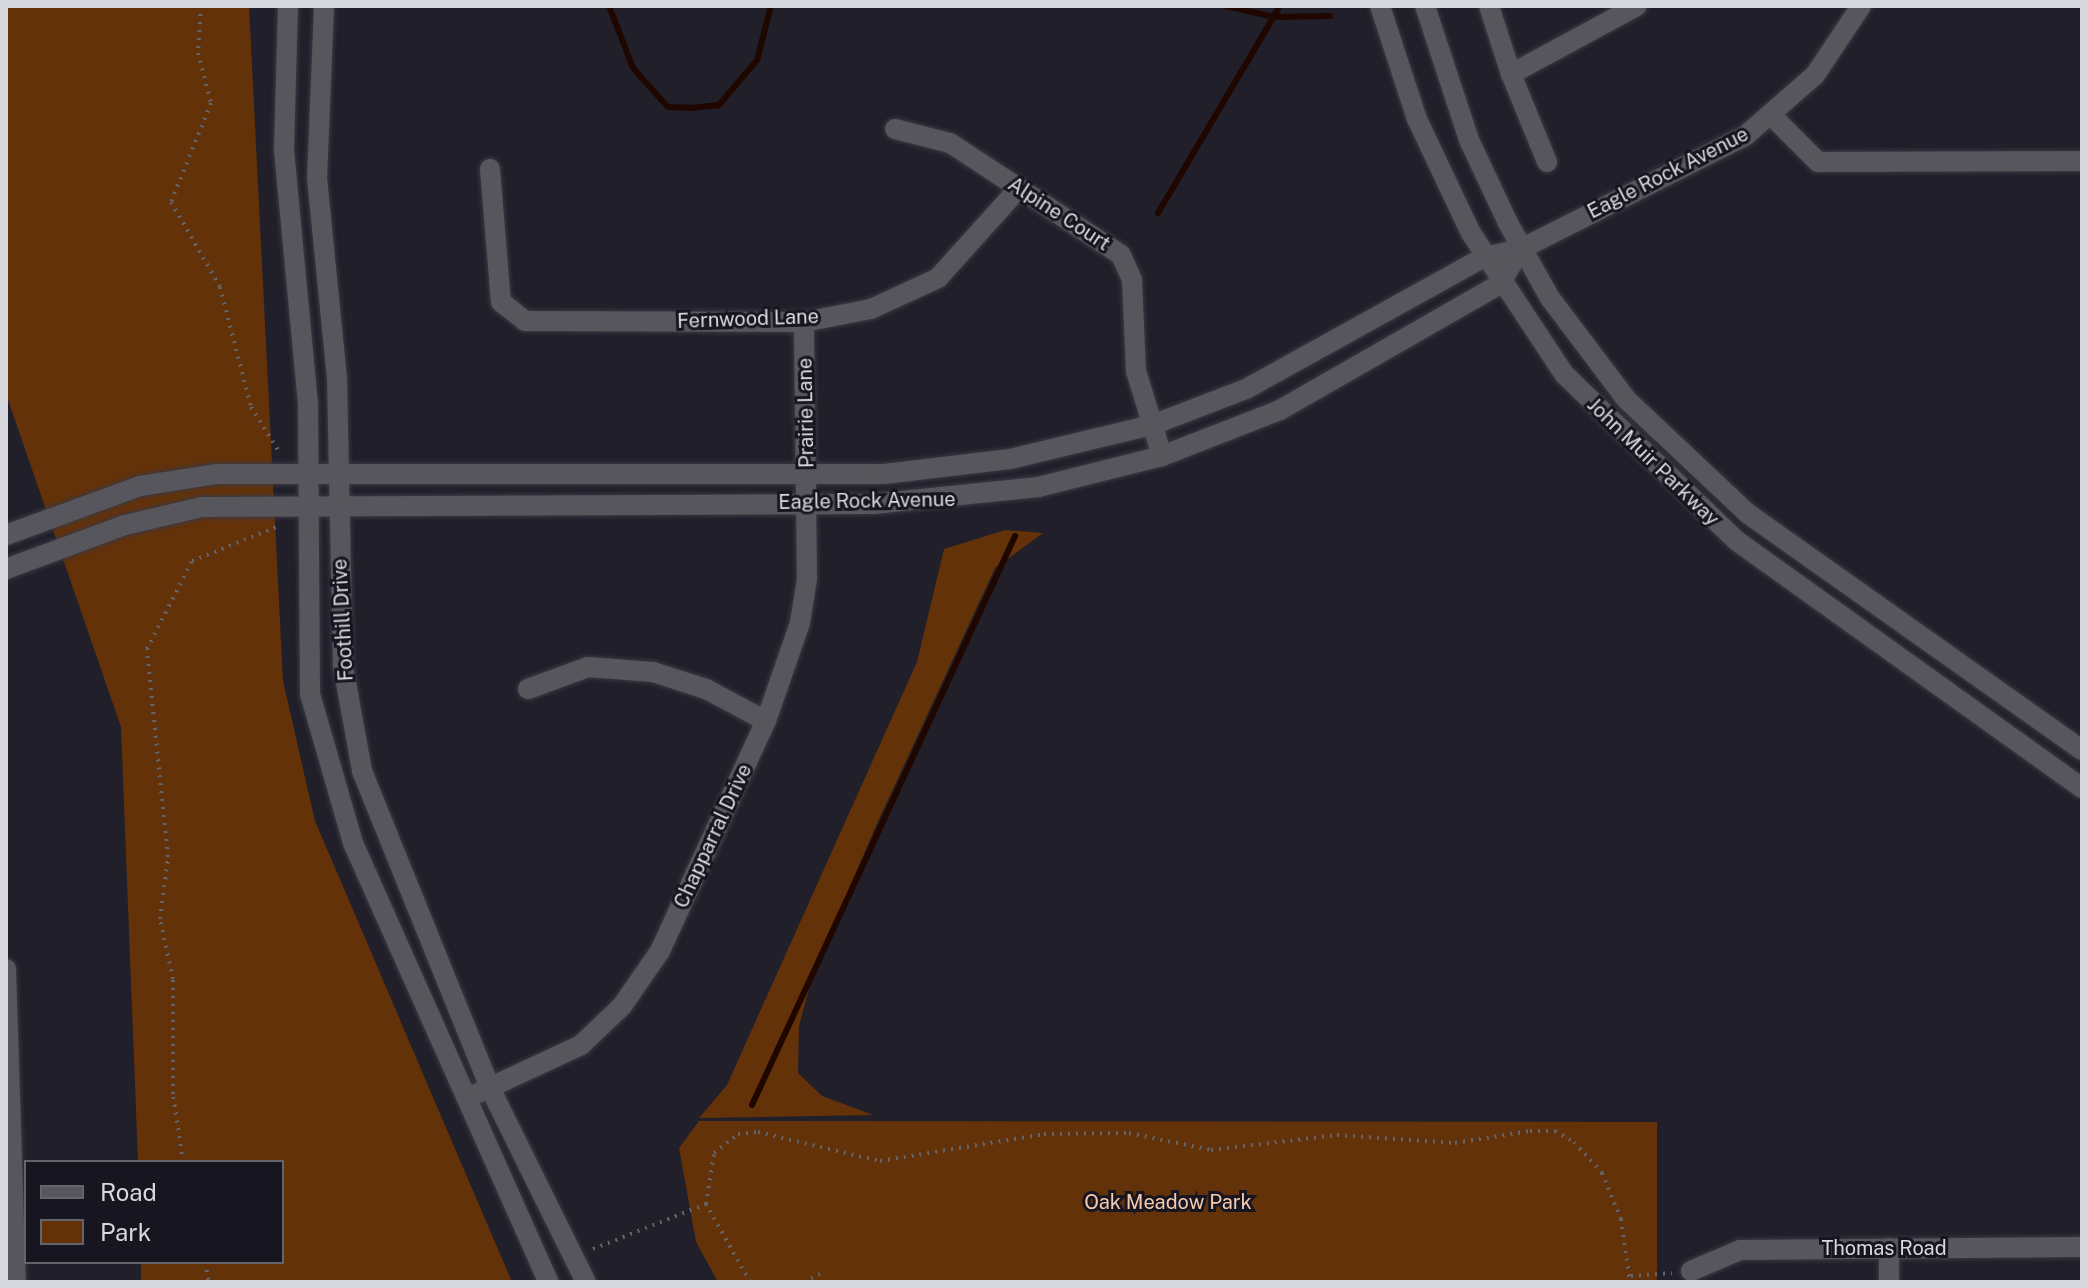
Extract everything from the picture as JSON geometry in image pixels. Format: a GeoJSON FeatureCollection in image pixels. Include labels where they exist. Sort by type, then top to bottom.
{"type":"FeatureCollection","features":[{"type":"Feature","properties":{"kind":"street","name":"Foothill Drive"},"geometry":{"type":"LineString","coordinates":[[288,6],[284,150],[307,472],[310,694],[353,843],[548,1282]]}},
{"type":"Feature","properties":{"kind":"street","name":"Foothill Drive"},"geometry":{"type":"LineString","coordinates":[[324,6],[317,178],[339,472],[343,666],[362,771],[490,1088],[586,1282]]}},
{"type":"Feature","properties":{"kind":"street","name":"John Muir Parkway"},"geometry":{"type":"LineString","coordinates":[[1380,6],[1417,119],[1484,257],[1564,374],[1737,541],[2082,788]]}},
{"type":"Feature","properties":{"kind":"street","name":"John Muir Parkway"},"geometry":{"type":"LineString","coordinates":[[1425,6],[1469,140],[1521,249],[1599,367],[1702,476],[2082,750]]}},
{"type":"Feature","properties":{"kind":"street"},"geometry":{"type":"LineString","coordinates":[[1489,6],[1511,74],[1547,162]]}},
{"type":"Feature","properties":{"kind":"street"},"geometry":{"type":"LineString","coordinates":[[1511,74],[1637,6]]}},
{"type":"Feature","properties":{"kind":"street","name":"Eagle Rock Avenue"},"geometry":{"type":"LineString","coordinates":[[6,535],[140,486],[282,472],[807,474],[948,469],[1152,425],[1298,363],[1484,257],[1521,249],[1772,116],[1823,65],[1861,6]]}},
{"type":"Feature","properties":{"kind":"street"},"geometry":{"type":"LineString","coordinates":[[1772,116],[1818,162],[2082,161]]}},
{"type":"Feature","properties":{"kind":"street","name":"Alpine Court"},"geometry":{"type":"LineString","coordinates":[[895,129],[950,143],[1104,241],[1129,268],[1132,348],[1162,456]]}},
{"type":"Feature","properties":{"kind":"street","name":"Fernwood Lane"},"geometry":{"type":"LineString","coordinates":[[490,169],[501,302],[525,321],[804,322],[871,309],[938,278],[1019,188]]}},
{"type":"Feature","properties":{"kind":"street","name":"Eagle Rock Avenue"},"geometry":{"type":"LineString","coordinates":[[6,569],[162,514],[282,504],[807,504],[980,497],[1162,456],[1280,410],[1500,284],[1521,249]]}},
{"type":"Feature","properties":{"kind":"street","name":"Prairie Lane"},"geometry":{"type":"LineString","coordinates":[[804,322],[807,504]]}},
{"type":"Feature","properties":{"kind":"street","name":"Chapparral Drive"},"geometry":{"type":"LineString","coordinates":[[467,1098],[581,1045],[622,1006],[660,951],[766,721],[800,623],[807,504]]}},
{"type":"Feature","properties":{"kind":"street"},"geometry":{"type":"LineString","coordinates":[[528,689],[588,667],[653,672],[706,689],[766,721]]}},
{"type":"Feature","properties":{"kind":"street"},"geometry":{"type":"LineString","coordinates":[[6,969],[16,1282]]}},
{"type":"Feature","properties":{"kind":"street","name":"Thomas Road"},"geometry":{"type":"LineString","coordinates":[[1691,1271],[1740,1250],[2082,1247]]}},
{"type":"Feature","properties":{"kind":"street"},"geometry":{"type":"LineString","coordinates":[[1889,1248],[1889,1282]]}},
{"type":"Feature","properties":{"kind":"path"},"geometry":{"type":"LineString","coordinates":[[201,6],[198,53],[211,103],[171,202],[220,287],[251,407],[280,453],[282,472]]}},
{"type":"Feature","properties":{"kind":"path"},"geometry":{"type":"LineString","coordinates":[[183,1160],[173,1083],[173,979],[160,919],[168,857],[147,649],[192,561],[267,535],[282,521],[282,504]]}},
{"type":"Feature","properties":{"kind":"path"},"geometry":{"type":"LineString","coordinates":[[750,1282],[706,1204],[714,1153],[738,1134],[758,1132],[880,1161],[1044,1134],[1129,1133],[1211,1150],[1337,1135],[1417,1144],[1555,1131],[1602,1173],[1621,1219],[1630,1279],[1691,1271]]}},
{"type":"Feature","properties":{"kind":"path"},"geometry":{"type":"LineString","coordinates":[[575,1256],[706,1204]]}},
{"type":"Feature","properties":{"kind":"path"},"geometry":{"type":"LineString","coordinates":[[804,1282],[820,1274]]}},
{"type":"Feature","properties":{"kind":"green space"},"geometry":{"type":"Polygon","coordinates":[[[6,6],[249,6],[283,681],[315,821],[512,1282],[141,1282],[141,1264],[284,1264],[284,1160],[138,1160],[121,727],[6,394],[6,6]]]}},
{"type":"Feature","properties":{"kind":"green space"},"geometry":{"type":"Polygon","coordinates":[[[1005,530],[1043,533],[995,568],[875,828],[813,974],[799,1026],[798,1073],[822,1096],[873,1115],[699,1118],[727,1085],[917,662],[944,549],[1005,530]]]}},
{"type":"Feature","properties":{"kind":"green space","name":"Oak Meadow Park"},"geometry":{"type":"Polygon","coordinates":[[[699,1121],[1657,1122],[1657,1282],[718,1282],[696,1242],[679,1148],[699,1121]]]}},
{"type":"Feature","properties":{"kind":"waterway"},"geometry":{"type":"LineString","coordinates":[[609,6],[633,68],[668,107],[691,108],[719,105],[757,60],[771,6]]}},
{"type":"Feature","properties":{"kind":"waterway"},"geometry":{"type":"LineString","coordinates":[[1226,6],[1274,17],[1330,16]]}},
{"type":"Feature","properties":{"kind":"waterway"},"geometry":{"type":"LineString","coordinates":[[1158,213],[1280,6]]}},
{"type":"Feature","properties":{"kind":"waterway"},"geometry":{"type":"LineString","coordinates":[[752,1105],[1015,536]]}}]}
